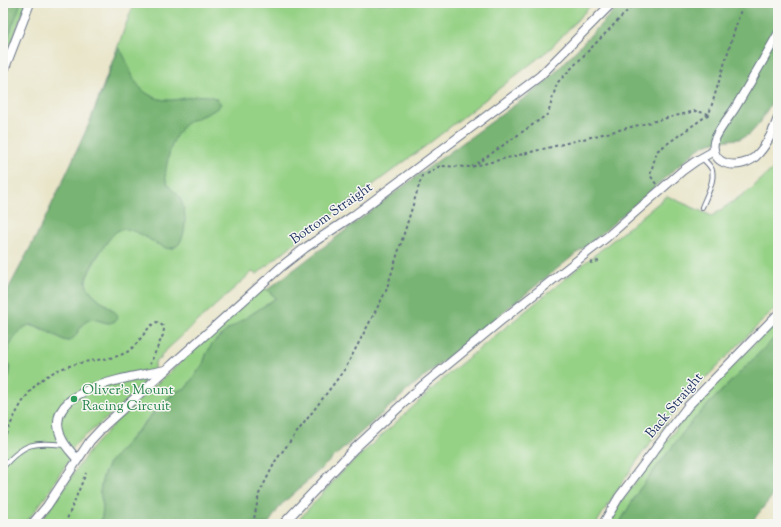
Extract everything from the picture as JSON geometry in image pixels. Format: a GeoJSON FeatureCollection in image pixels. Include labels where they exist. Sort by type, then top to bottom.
{"type":"FeatureCollection","features":[{"type":"Feature","properties":{"kind":"street"},"geometry":{"type":"LineString","coordinates":[[3,74],[30,3]]}},
{"type":"Feature","properties":{"kind":"street","name":"Bottom Straight"},"geometry":{"type":"LineString","coordinates":[[32,524],[47,506],[90,441],[105,425],[166,370],[282,266],[305,248],[353,216],[540,76],[612,3]]}},
{"type":"Feature","properties":{"kind":"street"},"geometry":{"type":"LineString","coordinates":[[778,34],[749,84],[715,137],[714,151],[721,160],[727,164],[742,164],[748,162],[754,158],[766,145],[778,118]]}},
{"type":"Feature","properties":{"kind":"street"},"geometry":{"type":"LineString","coordinates":[[283,524],[354,449],[423,386],[607,237],[682,171],[714,151]]}},
{"type":"Feature","properties":{"kind":"street","name":"Back Straight"},"geometry":{"type":"LineString","coordinates":[[603,524],[619,497],[688,406],[778,314]]}},
{"type":"Feature","properties":{"kind":"street"},"geometry":{"type":"LineString","coordinates":[[77,459],[59,433],[58,419],[62,408],[69,400],[85,391],[106,383],[166,370]]}},
{"type":"Feature","properties":{"kind":"lane"},"geometry":{"type":"LineString","coordinates":[[702,158],[710,167],[712,174],[711,182],[702,207]]}},
{"type":"Feature","properties":{"kind":"lane"},"geometry":{"type":"LineString","coordinates":[[3,467],[11,458],[25,447],[43,443],[66,445]]}},
{"type":"Feature","properties":{"kind":"path"},"geometry":{"type":"LineString","coordinates":[[3,19],[8,3]]}},
{"type":"Feature","properties":{"kind":"path"},"geometry":{"type":"LineString","coordinates":[[471,167],[548,114],[557,83],[635,3]]}},
{"type":"Feature","properties":{"kind":"path"},"geometry":{"type":"LineString","coordinates":[[650,175],[658,151],[709,114],[743,3]]}},
{"type":"Feature","properties":{"kind":"path"},"geometry":{"type":"LineString","coordinates":[[253,524],[259,494],[276,460],[346,369],[386,291],[422,176],[440,166],[471,167],[696,111],[709,114]]}},
{"type":"Feature","properties":{"kind":"path"},"geometry":{"type":"LineString","coordinates":[[417,168],[422,176]]}},
{"type":"Feature","properties":{"kind":"path"},"geometry":{"type":"LineString","coordinates":[[3,440],[29,392],[43,378],[65,367],[126,353],[137,344],[152,324],[157,322],[163,326],[164,332],[152,356],[147,374]]}},
{"type":"Feature","properties":{"kind":"path"},"geometry":{"type":"LineString","coordinates":[[65,524],[86,473]]}},
{"type":"Feature","properties":{"kind":"green space"},"geometry":{"type":"Polygon","coordinates":[[[3,3],[26,3],[3,64],[3,3]]]}},
{"type":"Feature","properties":{"kind":"green space"},"geometry":{"type":"Polygon","coordinates":[[[10,3],[21,3],[3,52],[3,26],[10,3]]]}},
{"type":"Feature","properties":{"kind":"green space"},"geometry":{"type":"Polygon","coordinates":[[[134,3],[593,3],[551,48],[427,145],[298,240],[257,274],[252,272],[161,355],[161,359],[156,360],[151,378],[107,418],[73,446],[69,460],[49,492],[25,524],[3,524],[3,392],[9,373],[7,359],[8,348],[14,338],[21,330],[29,325],[69,341],[88,320],[94,319],[107,323],[115,321],[113,310],[89,290],[86,282],[89,272],[97,258],[110,238],[117,231],[121,229],[131,230],[143,234],[172,249],[179,244],[182,237],[89,124],[134,3]]]}},
{"type":"Feature","properties":{"kind":"green space"},"geometry":{"type":"Polygon","coordinates":[[[621,3],[778,3],[778,91],[759,124],[750,134],[739,139],[718,141],[707,144],[698,149],[602,233],[409,389],[281,505],[268,524],[99,524],[102,518],[103,506],[100,492],[103,476],[109,463],[160,406],[175,392],[186,388],[203,364],[212,344],[226,331],[276,298],[267,290],[417,176],[545,83],[621,3]]]}},
{"type":"Feature","properties":{"kind":"green space"},"geometry":{"type":"Polygon","coordinates":[[[119,48],[126,59],[136,82],[140,88],[150,95],[159,99],[168,100],[196,96],[210,96],[221,104],[215,110],[187,123],[173,142],[166,171],[166,180],[169,186],[179,196],[184,208],[185,229],[181,241],[177,246],[169,249],[137,232],[123,229],[117,231],[97,257],[88,273],[86,280],[86,284],[91,292],[117,314],[118,316],[115,321],[110,323],[89,320],[71,340],[68,341],[37,326],[27,326],[16,336],[8,350],[7,358],[10,372],[3,392],[3,299],[41,227],[67,172],[89,124],[119,48]]]}},
{"type":"Feature","properties":{"kind":"green space"},"geometry":{"type":"Polygon","coordinates":[[[778,164],[778,305],[709,374],[674,412],[638,459],[596,524],[295,524],[342,472],[452,371],[667,196],[712,216],[751,189],[778,164]]]}},
{"type":"Feature","properties":{"kind":"green space"},"geometry":{"type":"Polygon","coordinates":[[[264,287],[276,298],[226,331],[212,344],[203,364],[186,388],[175,392],[160,405],[109,463],[103,476],[100,492],[103,506],[102,518],[99,524],[38,524],[58,498],[91,449],[118,419],[264,287]]]}},
{"type":"Feature","properties":{"kind":"green space"},"geometry":{"type":"Polygon","coordinates":[[[778,319],[778,334],[692,421],[639,490],[619,524],[607,524],[622,500],[692,408],[778,319]]]}},
{"type":"Feature","properties":{"kind":"green space"},"geometry":{"type":"Polygon","coordinates":[[[778,334],[778,489],[750,524],[619,524],[639,490],[692,421],[778,334]]]}},
{"type":"Feature","properties":{"kind":"place","name":"Oliver's Mount Racing Circuit"},"geometry":{"type":"Point","coordinates":[74,399]}}]}
